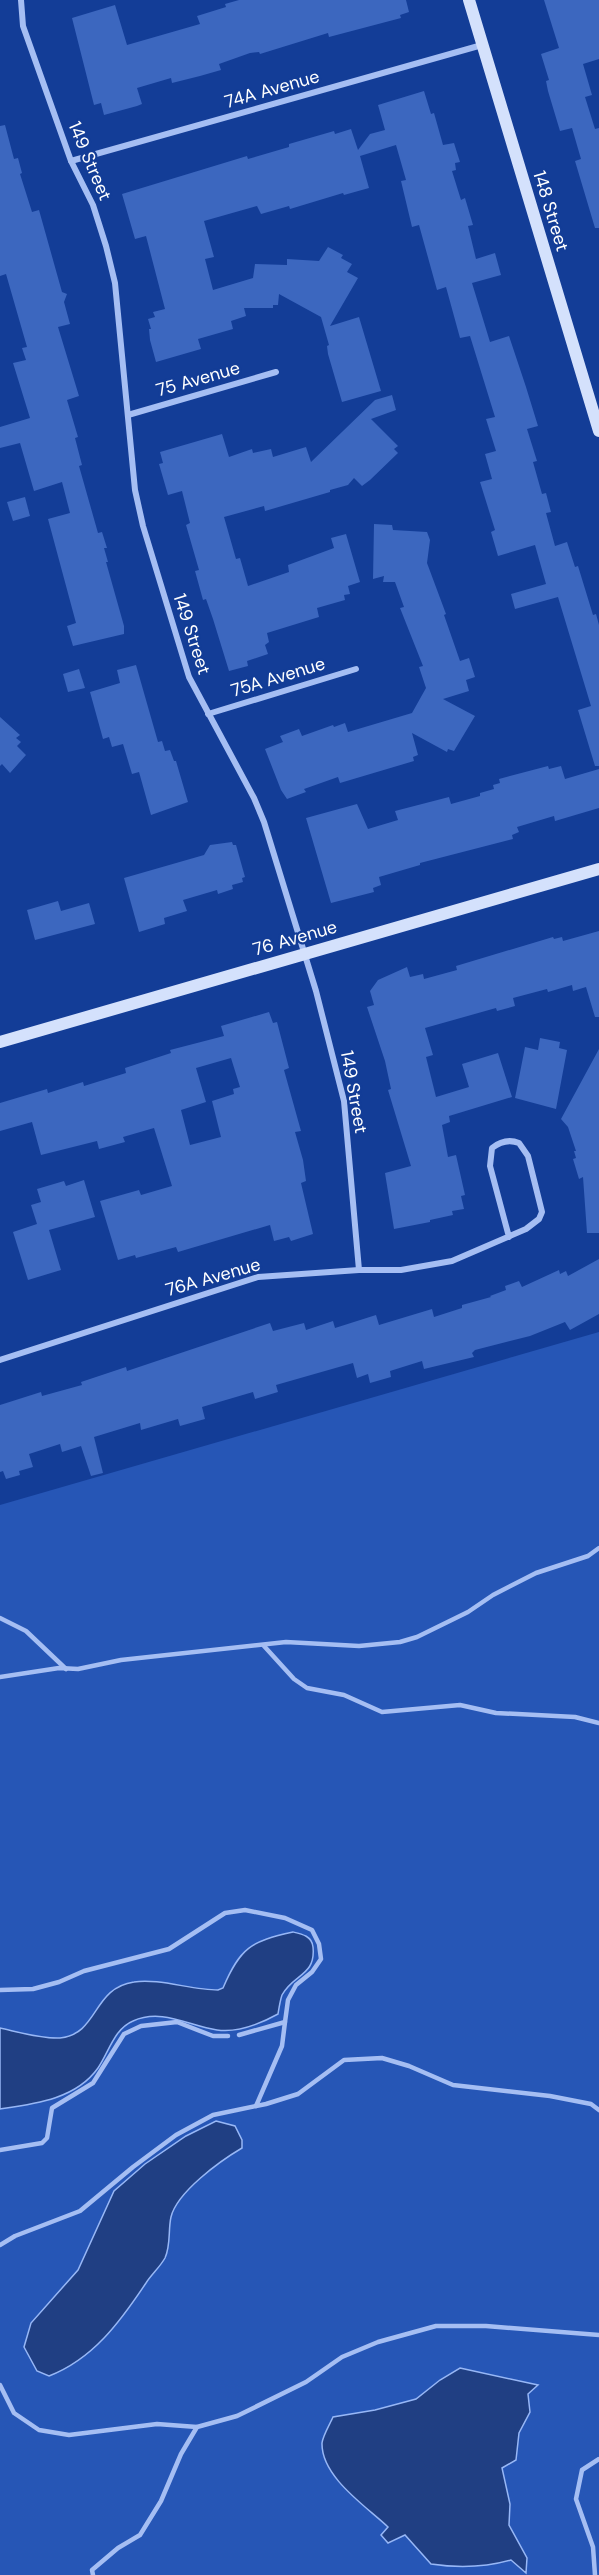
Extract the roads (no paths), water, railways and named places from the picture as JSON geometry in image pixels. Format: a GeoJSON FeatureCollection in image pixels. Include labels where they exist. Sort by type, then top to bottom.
{"type":"FeatureCollection","features":[{"type":"Feature","properties":{"kind":"street","name":"149 Street"},"geometry":{"type":"LineString","coordinates":[[21,0],[23,26],[71,161],[93,205],[115,283],[135,490],[142,526],[189,677],[254,798],[304,954],[342,1088],[359,1270]]}},
{"type":"Feature","properties":{"kind":"street","name":"148 Street"},"geometry":{"type":"LineString","coordinates":[[469,0],[599,431]]}},
{"type":"Feature","properties":{"kind":"street","name":"74A Avenue"},"geometry":{"type":"LineString","coordinates":[[71,161],[482,45]]}},
{"type":"Feature","properties":{"kind":"street","name":"75 Avenue"},"geometry":{"type":"LineString","coordinates":[[128,415],[276,372]]}},
{"type":"Feature","properties":{"kind":"street","name":"75A Avenue"},"geometry":{"type":"LineString","coordinates":[[208,714],[356,669]]}},
{"type":"Feature","properties":{"kind":"street","name":"76 Avenue"},"geometry":{"type":"LineString","coordinates":[[0,1042],[599,868]]}},
{"type":"Feature","properties":{"kind":"street","name":"76A Avenue"},"geometry":{"type":"LineString","coordinates":[[0,1360],[258,1277],[359,1270],[401,1270],[442,1264],[463,1257],[509,1237],[533,1225],[542,1212],[528,1156],[519,1143],[508,1141],[492,1148],[490,1166],[509,1237]]}},
{"type":"Feature","properties":{"kind":"lane"},"geometry":{"type":"LineString","coordinates":[[0,1677],[78,1669],[121,1660],[286,1642],[359,1646],[400,1642],[417,1637],[536,1573],[588,1556],[599,1548]]}},
{"type":"Feature","properties":{"kind":"lane"},"geometry":{"type":"LineString","coordinates":[[0,1618],[26,1631],[66,1669]]}},
{"type":"Feature","properties":{"kind":"lane"},"geometry":{"type":"LineString","coordinates":[[264,1646],[294,1679],[307,1688],[344,1695],[382,1712],[460,1705],[496,1713],[575,1717],[599,1723]]}},
{"type":"Feature","properties":{"kind":"lane"},"geometry":{"type":"LineString","coordinates":[[0,1990],[33,1989],[59,1983],[84,1971],[169,1949],[225,1913],[245,1910],[285,1918],[312,1930],[319,1944],[321,1959],[312,1972],[296,1985],[288,2000],[282,2046],[256,2106]]}},
{"type":"Feature","properties":{"kind":"lane"},"geometry":{"type":"LineString","coordinates":[[0,2150],[42,2143],[47,2138],[52,2108],[93,2083],[124,2034],[141,2026],[177,2022],[213,2036],[228,2036]]}},
{"type":"Feature","properties":{"kind":"lane"},"geometry":{"type":"LineString","coordinates":[[239,2035],[285,2022]]}},
{"type":"Feature","properties":{"kind":"lane"},"geometry":{"type":"LineString","coordinates":[[0,2245],[15,2236],[80,2211],[133,2167],[176,2136],[213,2115],[298,2094],[344,2060],[382,2058],[409,2066],[453,2085],[550,2096],[591,2104],[599,2110]]}},
{"type":"Feature","properties":{"kind":"lane"},"geometry":{"type":"LineString","coordinates":[[0,2385],[14,2413],[39,2430],[69,2434],[157,2424],[197,2427],[237,2416],[306,2382],[342,2357],[378,2342],[436,2326],[486,2326],[599,2335]]}},
{"type":"Feature","properties":{"kind":"lane"},"geometry":{"type":"LineString","coordinates":[[93,2575],[92,2570],[118,2548],[140,2535],[160,2501],[181,2454],[197,2427]]}},
{"type":"Feature","properties":{"kind":"lane"},"geometry":{"type":"LineString","coordinates":[[595,2575],[593,2547],[576,2499],[582,2470],[599,2459]]}}]}
